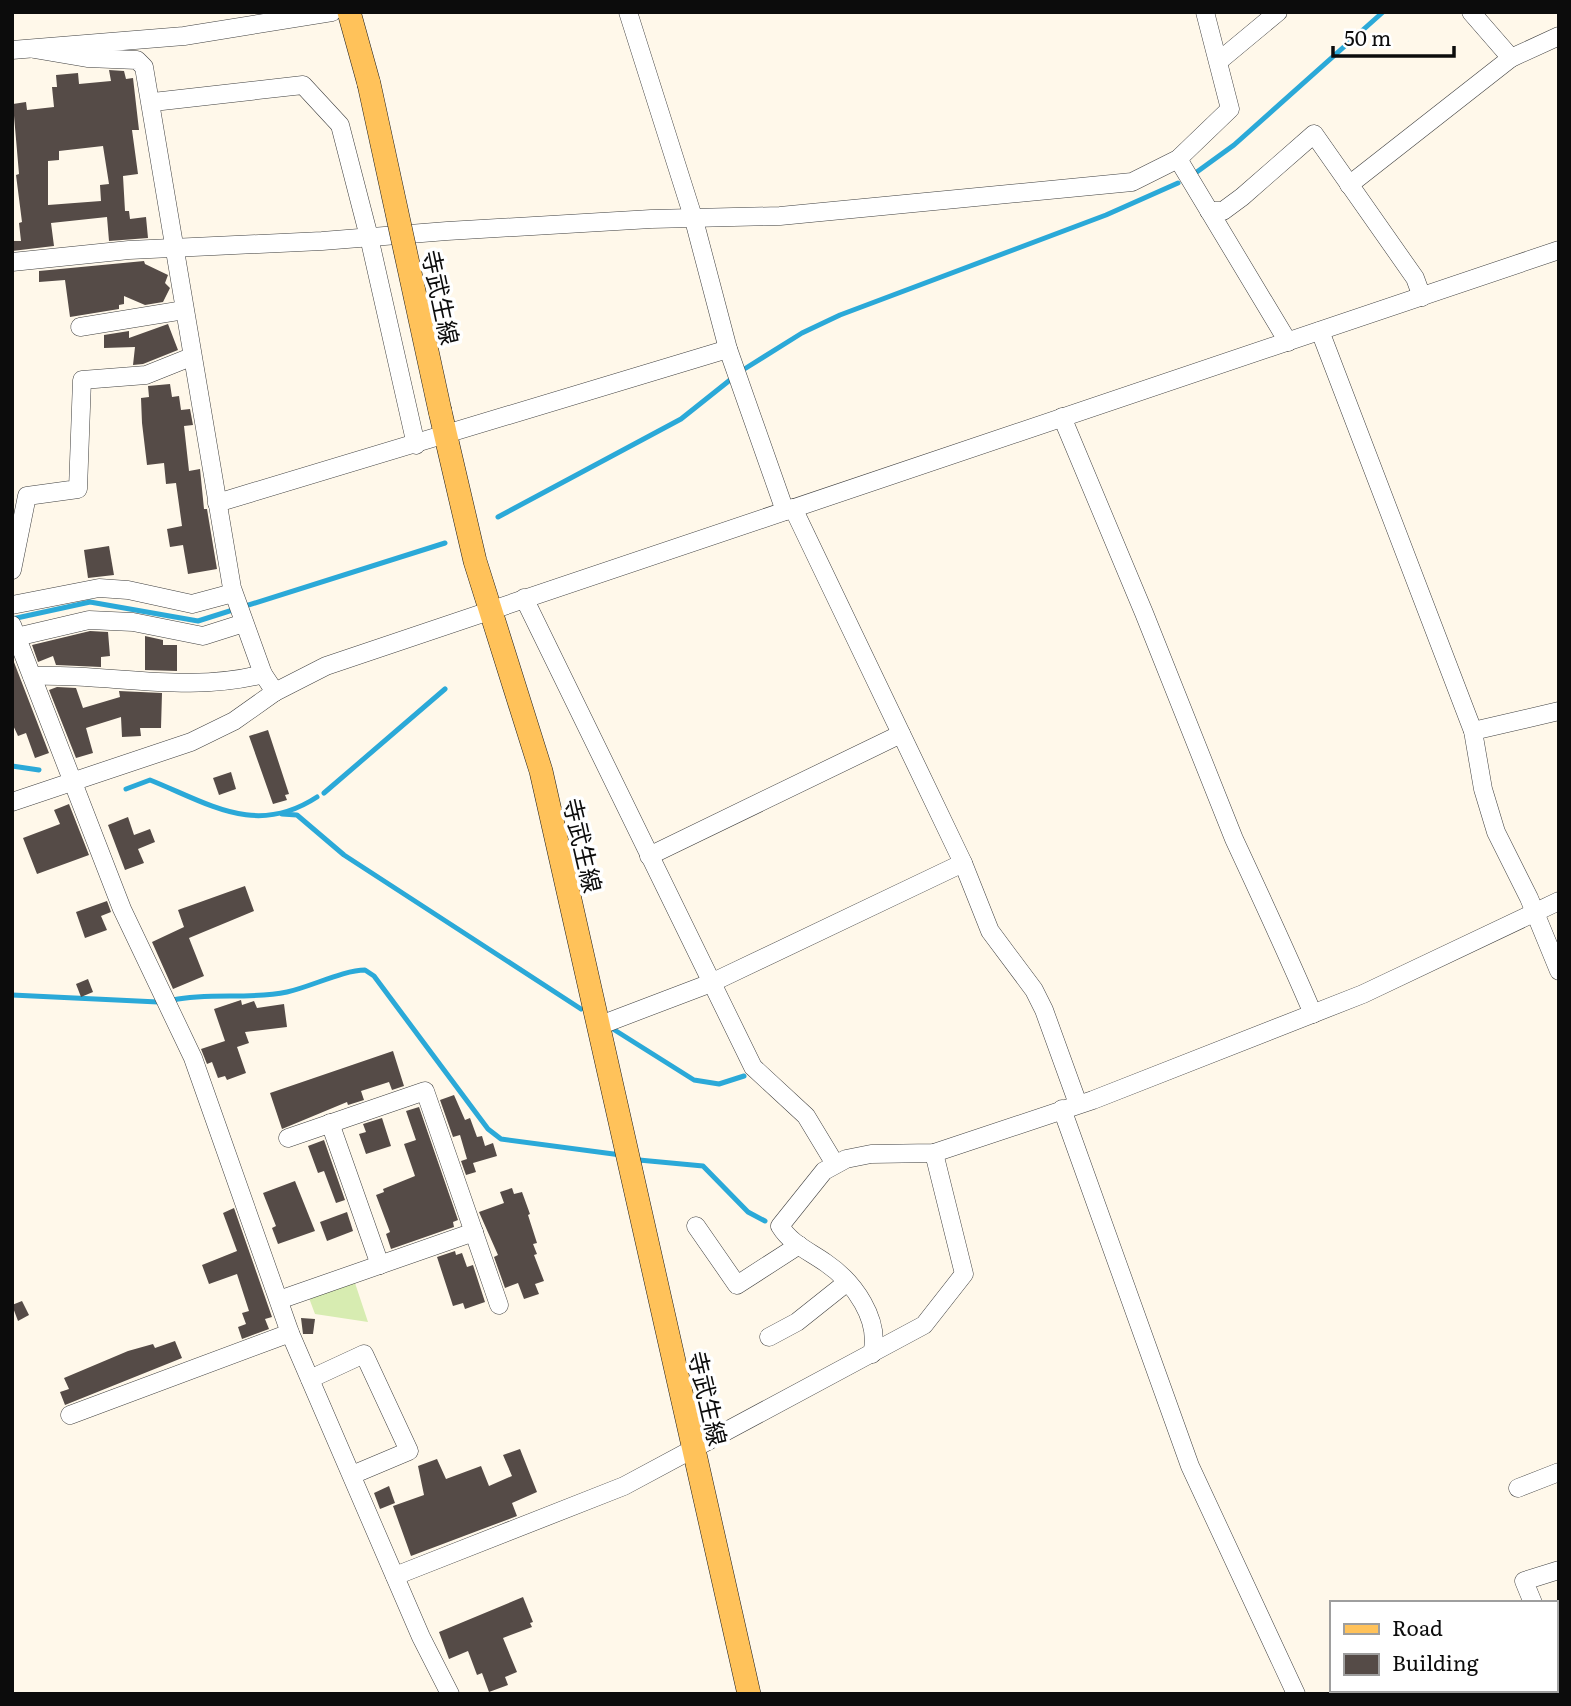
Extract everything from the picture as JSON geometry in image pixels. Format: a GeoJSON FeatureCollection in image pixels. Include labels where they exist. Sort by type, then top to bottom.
{"type":"FeatureCollection","features":[{"type":"Feature","properties":{"kind":"main road","name":"寺武生線"},"geometry":{"type":"LineString","coordinates":[[349,12],[369,84],[440,411],[489,611],[541,771],[749,1694]]}},
{"type":"Feature","properties":{"kind":"street"},"geometry":{"type":"LineString","coordinates":[[12,50],[184,36],[332,12]]}},
{"type":"Feature","properties":{"kind":"street"},"geometry":{"type":"LineString","coordinates":[[628,12],[694,220],[728,349],[789,510],[963,863],[990,931],[1034,990],[1044,1010],[1070,1106],[1191,1466],[1296,1694]]}},
{"type":"Feature","properties":{"kind":"street"},"geometry":{"type":"LineString","coordinates":[[12,262],[174,249],[637,220],[780,216],[959,201],[1132,182],[1178,159],[1230,108],[1205,12]]}},
{"type":"Feature","properties":{"kind":"street"},"geometry":{"type":"LineString","coordinates":[[1219,61],[1278,12]]}},
{"type":"Feature","properties":{"kind":"street"},"geometry":{"type":"LineString","coordinates":[[1471,12],[1511,58]]}},
{"type":"Feature","properties":{"kind":"street"},"geometry":{"type":"LineString","coordinates":[[1349,185],[1511,58],[1559,36]]}},
{"type":"Feature","properties":{"kind":"street"},"geometry":{"type":"LineString","coordinates":[[34,49],[87,58],[137,60],[144,68],[153,102],[191,357],[234,596],[263,674],[275,692]]}},
{"type":"Feature","properties":{"kind":"street"},"geometry":{"type":"LineString","coordinates":[[153,102],[303,85],[340,125],[369,237],[416,445]]}},
{"type":"Feature","properties":{"kind":"street"},"geometry":{"type":"LineString","coordinates":[[1209,211],[1223,211],[1314,134],[1415,278],[1422,296]]}},
{"type":"Feature","properties":{"kind":"street"},"geometry":{"type":"LineString","coordinates":[[1178,159],[1288,342]]}},
{"type":"Feature","properties":{"kind":"street"},"geometry":{"type":"LineString","coordinates":[[12,802],[214,732],[275,692],[326,666],[1559,250]]}},
{"type":"Feature","properties":{"kind":"street"},"geometry":{"type":"LineString","coordinates":[[80,327],[184,310]]}},
{"type":"Feature","properties":{"kind":"street"},"geometry":{"type":"LineString","coordinates":[[1320,331],[1473,731],[1483,789],[1496,832],[1535,910],[1559,971]]}},
{"type":"Feature","properties":{"kind":"street"},"geometry":{"type":"LineString","coordinates":[[217,503],[728,349]]}},
{"type":"Feature","properties":{"kind":"street"},"geometry":{"type":"LineString","coordinates":[[12,570],[27,496],[78,489],[82,380],[146,375],[191,357]]}},
{"type":"Feature","properties":{"kind":"street"},"geometry":{"type":"LineString","coordinates":[[1062,418],[1144,612],[1234,839],[1248,864],[1313,1014]]}},
{"type":"Feature","properties":{"kind":"street"},"geometry":{"type":"LineString","coordinates":[[12,605],[99,588],[128,590],[192,604],[234,596]]}},
{"type":"Feature","properties":{"kind":"street"},"geometry":{"type":"LineString","coordinates":[[524,598],[757,1072],[806,1116],[835,1164]]}},
{"type":"Feature","properties":{"kind":"street"},"geometry":{"type":"LineString","coordinates":[[243,621],[203,636],[132,622],[89,620],[14,632],[122,909],[193,1058],[290,1333],[421,1637],[450,1694]]}},
{"type":"Feature","properties":{"kind":"street"},"geometry":{"type":"LineString","coordinates":[[32,676],[188,682],[241,679],[263,674]]}},
{"type":"Feature","properties":{"kind":"street"},"geometry":{"type":"LineString","coordinates":[[1473,731],[1559,711]]}},
{"type":"Feature","properties":{"kind":"street"},"geometry":{"type":"LineString","coordinates":[[649,856],[901,734]]}},
{"type":"Feature","properties":{"kind":"street"},"geometry":{"type":"LineString","coordinates":[[598,1026],[711,983],[963,863]]}},
{"type":"Feature","properties":{"kind":"street"},"geometry":{"type":"LineString","coordinates":[[872,1354],[876,1339],[872,1319],[829,1265],[788,1238],[780,1226],[813,1182],[835,1164],[871,1154],[934,1153],[1070,1106],[1363,994],[1535,910],[1559,901]]}},
{"type":"Feature","properties":{"kind":"street"},"geometry":{"type":"LineString","coordinates":[[288,1138],[425,1091],[499,1305]]}},
{"type":"Feature","properties":{"kind":"street"},"geometry":{"type":"LineString","coordinates":[[330,1123],[380,1265]]}},
{"type":"Feature","properties":{"kind":"street"},"geometry":{"type":"LineString","coordinates":[[395,1576],[624,1486],[924,1325],[964,1274],[934,1153]]}},
{"type":"Feature","properties":{"kind":"street"},"geometry":{"type":"LineString","coordinates":[[696,1226],[737,1285],[799,1245]]}},
{"type":"Feature","properties":{"kind":"street"},"geometry":{"type":"LineString","coordinates":[[279,1300],[474,1232]]}},
{"type":"Feature","properties":{"kind":"street"},"geometry":{"type":"LineString","coordinates":[[769,1337],[797,1322],[846,1283]]}},
{"type":"Feature","properties":{"kind":"street"},"geometry":{"type":"LineString","coordinates":[[70,1415],[290,1333]]}},
{"type":"Feature","properties":{"kind":"street"},"geometry":{"type":"LineString","coordinates":[[310,1379],[364,1354],[409,1451],[352,1475]]}},
{"type":"Feature","properties":{"kind":"street"},"geometry":{"type":"LineString","coordinates":[[1518,1488],[1559,1472]]}},
{"type":"Feature","properties":{"kind":"street"},"geometry":{"type":"LineString","coordinates":[[1532,1601],[1524,1581],[1559,1570]]}},
{"type":"Feature","properties":{"kind":"green space"},"geometry":{"type":"Polygon","coordinates":[[[355,1283],[368,1322],[315,1314],[309,1298],[355,1283]]]}},
{"type":"Feature","properties":{"kind":"building"},"geometry":{"type":"Polygon","coordinates":[[[109,70],[124,71],[126,79],[133,78],[139,130],[132,130],[138,174],[123,176],[125,211],[129,211],[130,219],[146,217],[148,238],[109,241],[107,217],[51,223],[54,246],[12,251],[12,241],[21,241],[19,223],[22,222],[16,175],[19,174],[13,104],[26,102],[27,110],[54,107],[52,87],[57,87],[56,75],[78,73],[79,84],[111,81],[109,70]],[[103,146],[59,151],[59,160],[48,161],[48,205],[101,201],[100,185],[109,184],[103,146]]]}},
{"type":"Feature","properties":{"kind":"building"},"geometry":{"type":"Polygon","coordinates":[[[144,261],[168,275],[165,283],[170,288],[163,302],[145,305],[124,296],[124,304],[119,305],[119,309],[70,317],[65,280],[39,282],[39,271],[144,261]]]}},
{"type":"Feature","properties":{"kind":"building"},"geometry":{"type":"Polygon","coordinates":[[[168,324],[178,350],[143,364],[133,365],[135,347],[104,348],[104,335],[129,331],[129,338],[168,324]]]}},
{"type":"Feature","properties":{"kind":"building"},"geometry":{"type":"Polygon","coordinates":[[[170,384],[172,397],[179,396],[181,410],[190,409],[193,425],[184,426],[189,471],[200,469],[204,509],[207,509],[217,569],[188,574],[183,545],[170,547],[167,529],[182,526],[176,483],[166,484],[164,463],[147,465],[141,398],[149,397],[148,386],[170,384]]]}},
{"type":"Feature","properties":{"kind":"building"},"geometry":{"type":"Polygon","coordinates":[[[109,546],[114,575],[88,578],[84,550],[109,546]]]}},
{"type":"Feature","properties":{"kind":"building"},"geometry":{"type":"Polygon","coordinates":[[[90,631],[108,632],[110,656],[101,657],[101,667],[56,665],[53,656],[38,662],[32,645],[90,631]]]}},
{"type":"Feature","properties":{"kind":"building"},"geometry":{"type":"Polygon","coordinates":[[[145,636],[163,640],[163,645],[177,645],[177,671],[145,670],[145,636]]]}},
{"type":"Feature","properties":{"kind":"building"},"geometry":{"type":"Polygon","coordinates":[[[12,657],[49,753],[35,758],[26,733],[18,736],[12,723],[12,657]]]}},
{"type":"Feature","properties":{"kind":"building"},"geometry":{"type":"Polygon","coordinates":[[[57,687],[76,688],[83,708],[120,697],[119,691],[162,693],[161,728],[140,728],[141,736],[122,737],[121,717],[86,728],[93,753],[76,758],[49,690],[57,687]]]}},
{"type":"Feature","properties":{"kind":"building"},"geometry":{"type":"Polygon","coordinates":[[[268,730],[289,794],[285,795],[287,800],[273,804],[249,736],[268,730]]]}},
{"type":"Feature","properties":{"kind":"building"},"geometry":{"type":"Polygon","coordinates":[[[231,772],[236,789],[219,795],[213,778],[231,772]]]}},
{"type":"Feature","properties":{"kind":"building"},"geometry":{"type":"Polygon","coordinates":[[[69,804],[89,855],[37,874],[23,838],[60,824],[54,810],[69,804]]]}},
{"type":"Feature","properties":{"kind":"building"},"geometry":{"type":"Polygon","coordinates":[[[128,817],[134,835],[150,829],[155,842],[138,849],[144,863],[125,870],[108,825],[128,817]]]}},
{"type":"Feature","properties":{"kind":"building"},"geometry":{"type":"Polygon","coordinates":[[[245,886],[254,911],[189,938],[204,976],[173,989],[152,942],[184,927],[178,910],[245,886]]]}},
{"type":"Feature","properties":{"kind":"building"},"geometry":{"type":"Polygon","coordinates":[[[107,901],[111,912],[101,916],[107,930],[85,938],[76,912],[107,901]]]}},
{"type":"Feature","properties":{"kind":"building"},"geometry":{"type":"Polygon","coordinates":[[[88,979],[93,992],[81,997],[76,984],[88,979]]]}},
{"type":"Feature","properties":{"kind":"building"},"geometry":{"type":"Polygon","coordinates":[[[241,1000],[242,1005],[254,1001],[257,1008],[284,1004],[287,1027],[245,1032],[249,1043],[237,1047],[246,1073],[227,1080],[225,1076],[218,1078],[212,1062],[207,1064],[201,1049],[225,1041],[214,1009],[241,1000]]]}},
{"type":"Feature","properties":{"kind":"building"},"geometry":{"type":"Polygon","coordinates":[[[393,1051],[404,1086],[392,1090],[389,1082],[361,1091],[364,1100],[348,1105],[347,1102],[282,1129],[270,1093],[393,1051]]]}},
{"type":"Feature","properties":{"kind":"building"},"geometry":{"type":"Polygon","coordinates":[[[454,1095],[465,1120],[470,1118],[477,1137],[482,1136],[485,1146],[493,1143],[497,1156],[473,1163],[476,1172],[466,1175],[461,1161],[467,1159],[460,1135],[453,1137],[440,1100],[454,1095]]]}},
{"type":"Feature","properties":{"kind":"building"},"geometry":{"type":"Polygon","coordinates":[[[419,1107],[458,1220],[453,1222],[454,1227],[391,1249],[386,1234],[390,1232],[376,1195],[384,1192],[383,1189],[415,1176],[404,1144],[416,1140],[406,1111],[419,1107]]]}},
{"type":"Feature","properties":{"kind":"building"},"geometry":{"type":"Polygon","coordinates":[[[382,1118],[391,1146],[366,1154],[359,1134],[366,1132],[363,1124],[382,1118]]]}},
{"type":"Feature","properties":{"kind":"building"},"geometry":{"type":"Polygon","coordinates":[[[324,1140],[345,1200],[336,1203],[324,1171],[318,1173],[308,1146],[324,1140]]]}},
{"type":"Feature","properties":{"kind":"building"},"geometry":{"type":"Polygon","coordinates":[[[295,1181],[315,1231],[278,1244],[272,1228],[276,1226],[263,1193],[295,1181]]]}},
{"type":"Feature","properties":{"kind":"building"},"geometry":{"type":"Polygon","coordinates":[[[512,1188],[514,1194],[522,1192],[530,1214],[528,1215],[537,1243],[533,1244],[537,1254],[534,1255],[544,1281],[535,1284],[539,1294],[524,1299],[518,1283],[505,1288],[494,1257],[498,1255],[479,1212],[504,1203],[500,1192],[512,1188]]]}},
{"type":"Feature","properties":{"kind":"building"},"geometry":{"type":"Polygon","coordinates":[[[234,1208],[272,1317],[265,1319],[269,1329],[242,1339],[238,1327],[246,1324],[242,1313],[249,1311],[237,1274],[209,1284],[202,1265],[237,1251],[223,1213],[234,1208]]]}},
{"type":"Feature","properties":{"kind":"building"},"geometry":{"type":"Polygon","coordinates":[[[347,1212],[353,1231],[327,1241],[320,1222],[347,1212]]]}},
{"type":"Feature","properties":{"kind":"building"},"geometry":{"type":"Polygon","coordinates":[[[455,1251],[456,1255],[462,1253],[467,1267],[473,1265],[485,1302],[465,1309],[463,1303],[453,1306],[437,1257],[455,1251]]]}},
{"type":"Feature","properties":{"kind":"building"},"geometry":{"type":"Polygon","coordinates":[[[22,1301],[29,1315],[18,1321],[12,1305],[22,1301]]]}},
{"type":"Feature","properties":{"kind":"building"},"geometry":{"type":"Polygon","coordinates":[[[301,1318],[315,1319],[313,1334],[303,1334],[301,1318]]]}},
{"type":"Feature","properties":{"kind":"building"},"geometry":{"type":"Polygon","coordinates":[[[175,1341],[182,1358],[65,1405],[60,1392],[69,1389],[64,1378],[128,1351],[153,1344],[155,1348],[175,1341]]]}},
{"type":"Feature","properties":{"kind":"building"},"geometry":{"type":"Polygon","coordinates":[[[520,1449],[537,1492],[512,1503],[517,1516],[411,1556],[393,1506],[424,1495],[418,1466],[437,1459],[446,1479],[481,1466],[489,1486],[512,1476],[503,1455],[520,1449]]]}},
{"type":"Feature","properties":{"kind":"building"},"geometry":{"type":"Polygon","coordinates":[[[389,1486],[395,1503],[380,1509],[374,1493],[389,1486]]]}},
{"type":"Feature","properties":{"kind":"building"},"geometry":{"type":"Polygon","coordinates":[[[523,1597],[533,1622],[530,1623],[532,1627],[503,1638],[517,1672],[505,1677],[508,1685],[489,1692],[482,1673],[477,1675],[468,1651],[449,1659],[439,1632],[523,1597]]]}},
{"type":"Feature","properties":{"kind":"waterway"},"geometry":{"type":"LineString","coordinates":[[1194,174],[1234,145],[1383,12]]}},
{"type":"Feature","properties":{"kind":"waterway"},"geometry":{"type":"LineString","coordinates":[[746,368],[802,333],[840,315],[1106,215],[1178,183]]}},
{"type":"Feature","properties":{"kind":"waterway"},"geometry":{"type":"LineString","coordinates":[[498,517],[681,419],[730,380]]}},
{"type":"Feature","properties":{"kind":"waterway"},"geometry":{"type":"LineString","coordinates":[[12,619],[90,602],[198,621],[445,543]]}},
{"type":"Feature","properties":{"kind":"waterway"},"geometry":{"type":"LineString","coordinates":[[324,793],[445,689]]}},
{"type":"Feature","properties":{"kind":"waterway"},"geometry":{"type":"LineString","coordinates":[[12,766],[39,770]]}},
{"type":"Feature","properties":{"kind":"waterway"},"geometry":{"type":"LineString","coordinates":[[126,789],[150,780],[233,813],[253,816],[274,815],[295,809],[317,797]]}},
{"type":"Feature","properties":{"kind":"waterway"},"geometry":{"type":"LineString","coordinates":[[282,814],[297,815],[344,855],[581,1009]]}},
{"type":"Feature","properties":{"kind":"waterway"},"geometry":{"type":"LineString","coordinates":[[173,1000],[287,992],[365,970],[374,976],[488,1129],[501,1139],[621,1155]]}},
{"type":"Feature","properties":{"kind":"waterway"},"geometry":{"type":"LineString","coordinates":[[12,995],[158,1002]]}},
{"type":"Feature","properties":{"kind":"waterway"},"geometry":{"type":"LineString","coordinates":[[613,1029],[694,1080],[719,1084],[744,1076]]}},
{"type":"Feature","properties":{"kind":"waterway"},"geometry":{"type":"LineString","coordinates":[[639,1160],[703,1166],[748,1212],[765,1221]]}}]}
